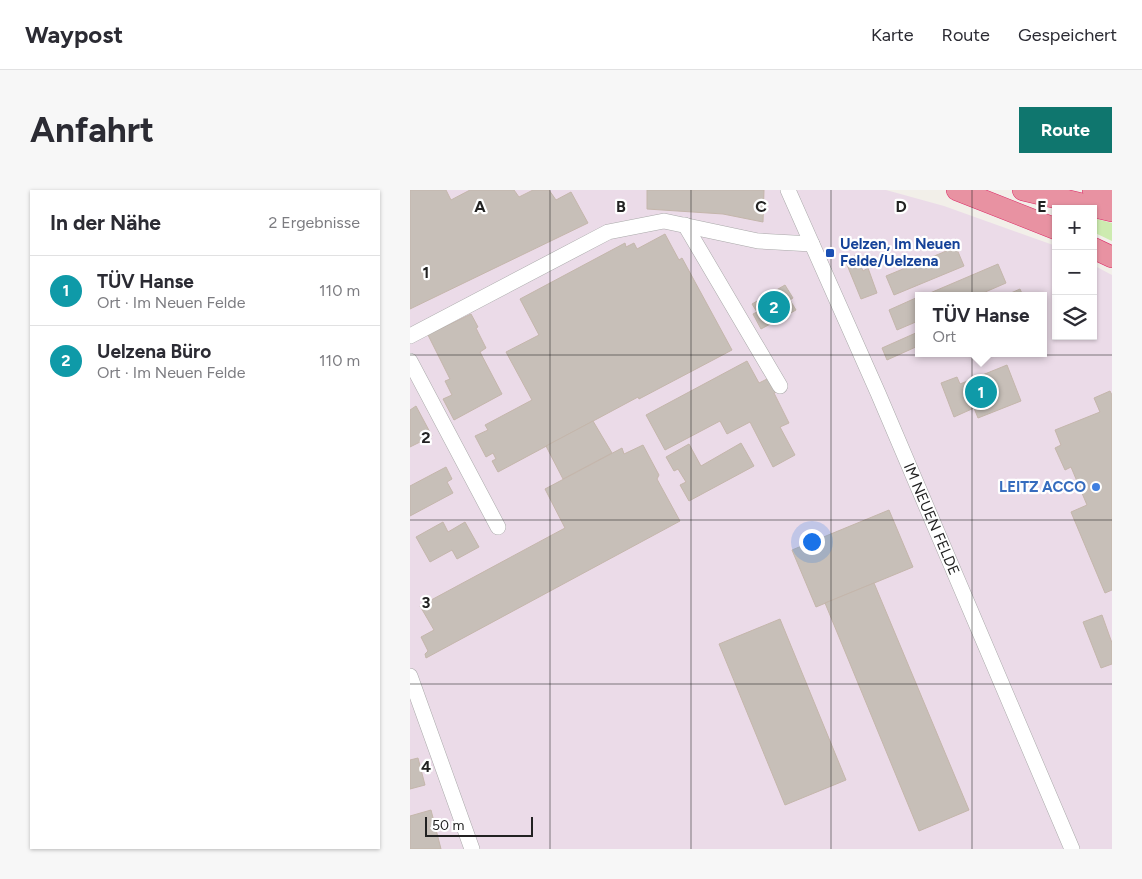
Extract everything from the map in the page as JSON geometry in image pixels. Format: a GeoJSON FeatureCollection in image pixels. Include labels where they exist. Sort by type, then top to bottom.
{"type":"FeatureCollection","features":[{"type":"Feature","properties":{"kind":"highway"},"geometry":{"type":"LineString","coordinates":[[957,190],[1052,227]]}},
{"type":"Feature","properties":{"kind":"highway"},"geometry":{"type":"LineString","coordinates":[[1023,190],[1112,211]]}},
{"type":"Feature","properties":{"kind":"highway"},"geometry":{"type":"LineString","coordinates":[[1093,190],[1112,196]]}},
{"type":"Feature","properties":{"kind":"highway"},"geometry":{"type":"LineString","coordinates":[[1097,250],[1112,257]]}},
{"type":"Feature","properties":{"kind":"street","name":"IM NEUEN FELDE"},"geometry":{"type":"LineString","coordinates":[[788,190],[878,394],[1072,849]]}},
{"type":"Feature","properties":{"kind":"street"},"geometry":{"type":"LineString","coordinates":[[410,336],[608,232],[664,221],[758,241],[812,244]]}},
{"type":"Feature","properties":{"kind":"street"},"geometry":{"type":"LineString","coordinates":[[685,225],[780,386]]}},
{"type":"Feature","properties":{"kind":"street"},"geometry":{"type":"LineString","coordinates":[[410,361],[498,527]]}},
{"type":"Feature","properties":{"kind":"street"},"geometry":{"type":"LineString","coordinates":[[410,676],[472,849]]}},
{"type":"Feature","properties":{"kind":"shaded area"},"geometry":{"type":"Polygon","coordinates":[[[410,190],[886,190],[944,206],[1052,245],[1052,340],[1097,340],[1097,267],[1112,275],[1112,849],[410,849],[410,190]]]}},
{"type":"Feature","properties":{"kind":"green space"},"geometry":{"type":"Polygon","coordinates":[[[1097,219],[1112,223],[1112,241],[1097,234],[1097,219]]]}},
{"type":"Feature","properties":{"kind":"building"},"geometry":{"type":"Polygon","coordinates":[[[410,190],[446,190],[451,200],[470,190],[514,190],[519,197],[533,190],[549,190],[556,200],[571,192],[588,223],[410,309],[410,190]]]}},
{"type":"Feature","properties":{"kind":"building"},"geometry":{"type":"Polygon","coordinates":[[[647,190],[764,190],[763,222],[723,214],[647,209],[647,190]]]}},
{"type":"Feature","properties":{"kind":"building"},"geometry":{"type":"Polygon","coordinates":[[[665,234],[679,260],[682,258],[732,350],[639,399],[638,397],[498,472],[492,461],[496,459],[493,453],[486,457],[475,436],[488,430],[485,425],[532,400],[506,352],[539,335],[520,299],[625,243],[626,247],[634,243],[637,249],[665,234]]]}},
{"type":"Feature","properties":{"kind":"building"},"geometry":{"type":"Polygon","coordinates":[[[956,247],[964,266],[894,295],[886,276],[956,247]]]}},
{"type":"Feature","properties":{"kind":"building"},"geometry":{"type":"Polygon","coordinates":[[[857,255],[863,271],[868,268],[877,293],[861,299],[845,260],[857,255]]]}},
{"type":"Feature","properties":{"kind":"building"},"geometry":{"type":"Polygon","coordinates":[[[998,264],[1006,283],[985,292],[932,292],[998,264]]]}},
{"type":"Feature","properties":{"kind":"building"},"geometry":{"type":"Polygon","coordinates":[[[785,285],[793,298],[790,300],[796,310],[761,329],[753,314],[757,312],[752,304],[785,285]]]}},
{"type":"Feature","properties":{"kind":"building"},"geometry":{"type":"Polygon","coordinates":[[[915,298],[915,322],[897,330],[889,310],[915,298]]]}},
{"type":"Feature","properties":{"kind":"building"},"geometry":{"type":"Polygon","coordinates":[[[471,314],[486,348],[480,352],[502,394],[454,420],[443,399],[452,395],[445,381],[450,379],[428,335],[471,314]]]}},
{"type":"Feature","properties":{"kind":"building"},"geometry":{"type":"Polygon","coordinates":[[[915,333],[915,347],[887,360],[882,348],[915,333]]]}},
{"type":"Feature","properties":{"kind":"building"},"geometry":{"type":"Polygon","coordinates":[[[747,361],[759,383],[769,378],[776,392],[774,393],[789,423],[780,427],[795,455],[773,467],[750,422],[727,434],[720,421],[665,450],[646,415],[747,361]]]}},
{"type":"Feature","properties":{"kind":"building"},"geometry":{"type":"Polygon","coordinates":[[[1007,365],[1021,401],[978,418],[974,408],[954,417],[941,383],[957,377],[960,384],[1007,365]]]}},
{"type":"Feature","properties":{"kind":"building","name":"LEITZ ACCO"},"geometry":{"type":"Polygon","coordinates":[[[1110,391],[1112,395],[1112,590],[1105,593],[1071,512],[1087,505],[1071,467],[1065,470],[1055,448],[1061,445],[1055,430],[1100,412],[1094,398],[1110,391]]]}},
{"type":"Feature","properties":{"kind":"building"},"geometry":{"type":"Polygon","coordinates":[[[416,406],[432,436],[410,447],[410,410],[416,406]]]}},
{"type":"Feature","properties":{"kind":"building"},"geometry":{"type":"Polygon","coordinates":[[[593,421],[612,453],[563,479],[546,446],[593,421]]]}},
{"type":"Feature","properties":{"kind":"building"},"geometry":{"type":"Polygon","coordinates":[[[741,443],[754,466],[689,501],[680,485],[686,482],[678,469],[674,471],[666,457],[689,444],[701,466],[741,443]]]}},
{"type":"Feature","properties":{"kind":"building"},"geometry":{"type":"Polygon","coordinates":[[[643,445],[659,475],[657,479],[680,521],[426,658],[425,654],[428,651],[421,637],[434,630],[420,606],[565,528],[545,489],[622,448],[624,454],[643,445]]]}},
{"type":"Feature","properties":{"kind":"building"},"geometry":{"type":"Polygon","coordinates":[[[446,467],[452,479],[447,482],[453,493],[410,516],[410,486],[446,467]]]}},
{"type":"Feature","properties":{"kind":"building"},"geometry":{"type":"Polygon","coordinates":[[[889,510],[913,567],[816,607],[792,550],[889,510]]]}},
{"type":"Feature","properties":{"kind":"building"},"geometry":{"type":"Polygon","coordinates":[[[443,522],[448,532],[465,522],[479,547],[457,559],[452,550],[430,562],[416,537],[443,522]]]}},
{"type":"Feature","properties":{"kind":"building"},"geometry":{"type":"Polygon","coordinates":[[[874,583],[969,810],[919,831],[825,603],[874,583]]]}},
{"type":"Feature","properties":{"kind":"building"},"geometry":{"type":"Polygon","coordinates":[[[1102,615],[1112,643],[1112,664],[1101,668],[1083,622],[1102,615]]]}},
{"type":"Feature","properties":{"kind":"building"},"geometry":{"type":"Polygon","coordinates":[[[780,619],[846,780],[785,805],[719,644],[780,619]]]}},
{"type":"Feature","properties":{"kind":"building"},"geometry":{"type":"Polygon","coordinates":[[[418,758],[425,785],[410,789],[410,760],[418,758]]]}},
{"type":"Feature","properties":{"kind":"building"},"geometry":{"type":"Polygon","coordinates":[[[431,810],[441,849],[410,849],[410,816],[431,810]]]}},
{"type":"Feature","properties":{"kind":"place","name":"Uelzen, Im Neuen Felde/Uelzena"},"geometry":{"type":"Point","coordinates":[830,253]}},
{"type":"Feature","properties":{"kind":"place","name":"Uelzena Büro"},"geometry":{"type":"Point","coordinates":[774,307]}},
{"type":"Feature","properties":{"kind":"place","name":"TÜV Hanse"},"geometry":{"type":"Point","coordinates":[981,392]}},
{"type":"Feature","properties":{"kind":"place","name":"LEITZ ACCO"},"geometry":{"type":"Point","coordinates":[1096,487]}}]}
